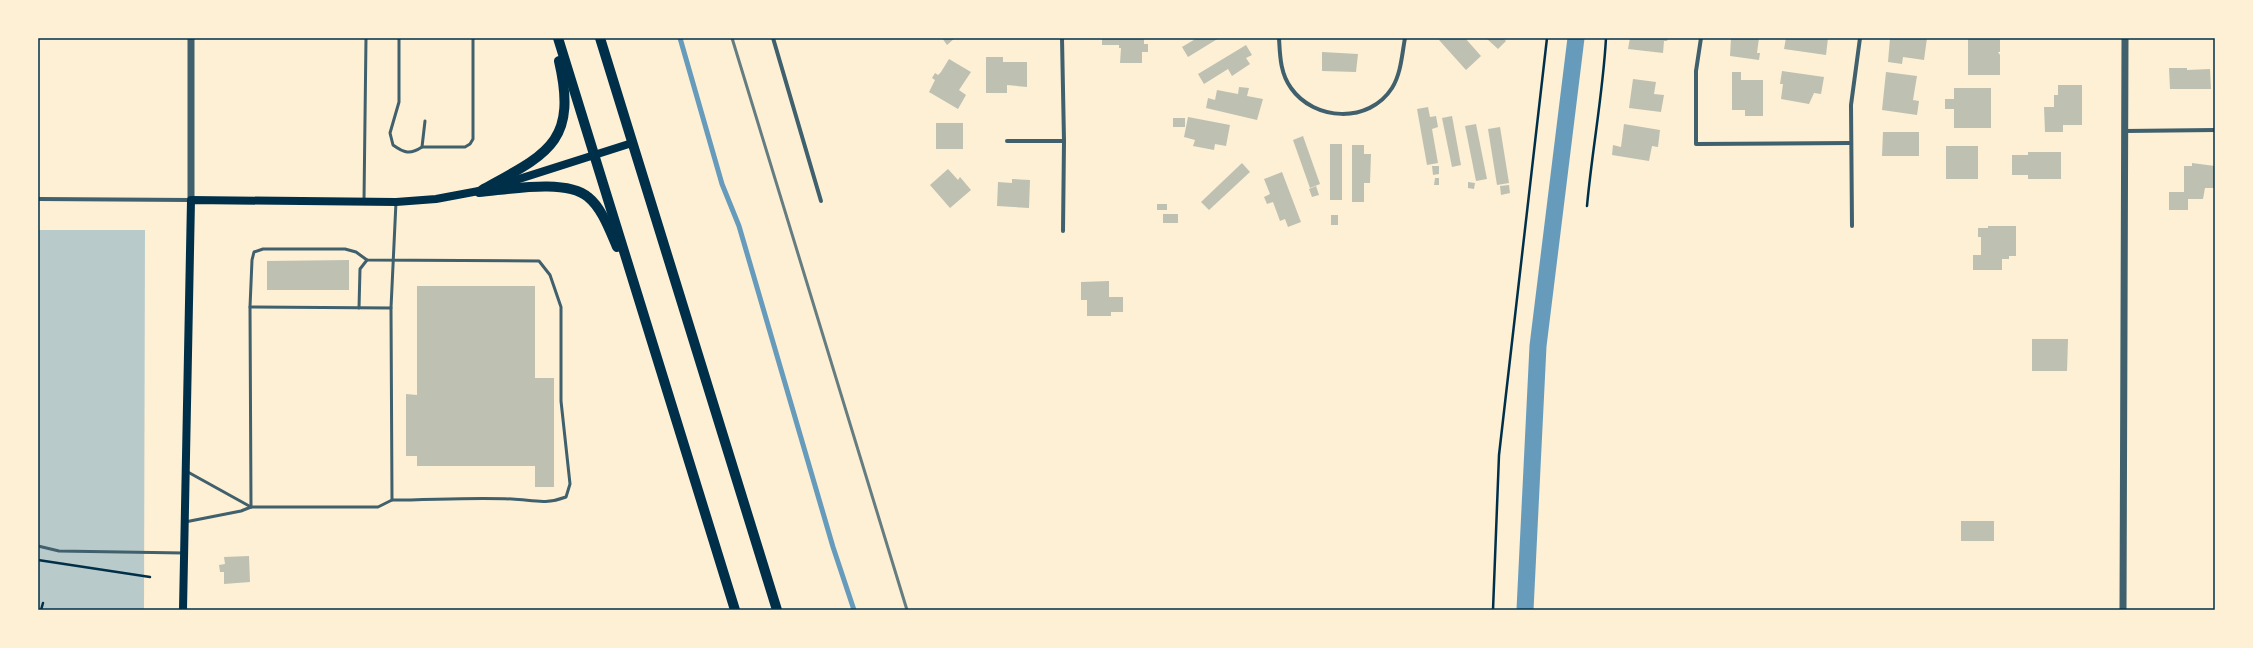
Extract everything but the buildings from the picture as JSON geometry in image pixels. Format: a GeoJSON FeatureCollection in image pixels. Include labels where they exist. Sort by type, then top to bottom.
{"type":"FeatureCollection","features":[{"type":"Feature","properties":{"kind":"main road"},"geometry":{"type":"LineString","coordinates":[[479,192],[533,162],[547,150],[560,131],[565,104],[563,76],[554,38]]}},
{"type":"Feature","properties":{"kind":"main road"},"geometry":{"type":"LineString","coordinates":[[558,38],[735,610]]}},
{"type":"Feature","properties":{"kind":"main road"},"geometry":{"type":"LineString","coordinates":[[600,38],[777,610]]}},
{"type":"Feature","properties":{"kind":"main road"},"geometry":{"type":"LineString","coordinates":[[479,192],[632,143]]}},
{"type":"Feature","properties":{"kind":"main road"},"geometry":{"type":"LineString","coordinates":[[183,610],[184,470],[191,200],[396,202],[436,199],[479,192],[562,187],[580,191],[588,197],[610,231],[645,319]]}},
{"type":"Feature","properties":{"kind":"street"},"geometry":{"type":"LineString","coordinates":[[38,199],[191,200],[192,38]]}},
{"type":"Feature","properties":{"kind":"street"},"geometry":{"type":"LineString","coordinates":[[773,38],[821,201]]}},
{"type":"Feature","properties":{"kind":"street"},"geometry":{"type":"LineString","coordinates":[[1062,38],[1064,141],[1063,231]]}},
{"type":"Feature","properties":{"kind":"street"},"geometry":{"type":"LineString","coordinates":[[1279,38],[1283,72],[1290,87],[1302,100],[1314,108],[1328,113],[1342,114],[1357,112],[1371,107],[1383,98],[1393,87],[1400,69],[1404,38]]}},
{"type":"Feature","properties":{"kind":"street"},"geometry":{"type":"LineString","coordinates":[[1701,38],[1696,71],[1696,144],[1852,143]]}},
{"type":"Feature","properties":{"kind":"street"},"geometry":{"type":"LineString","coordinates":[[1852,226],[1851,105],[1860,38]]}},
{"type":"Feature","properties":{"kind":"street"},"geometry":{"type":"LineString","coordinates":[[2123,610],[2125,38]]}},
{"type":"Feature","properties":{"kind":"street"},"geometry":{"type":"LineString","coordinates":[[2125,131],[2215,130]]}},
{"type":"Feature","properties":{"kind":"street"},"geometry":{"type":"LineString","coordinates":[[1007,142],[1064,141]]}},
{"type":"Feature","properties":{"kind":"lane"},"geometry":{"type":"LineString","coordinates":[[364,202],[366,38]]}},
{"type":"Feature","properties":{"kind":"lane"},"geometry":{"type":"LineString","coordinates":[[399,38],[398,102],[390,133],[393,145],[403,152],[412,153],[422,147],[465,147],[470,144],[473,138],[473,38]]}},
{"type":"Feature","properties":{"kind":"lane"},"geometry":{"type":"LineString","coordinates":[[422,147],[425,121]]}},
{"type":"Feature","properties":{"kind":"lane"},"geometry":{"type":"LineString","coordinates":[[392,500],[391,308],[396,202]]}},
{"type":"Feature","properties":{"kind":"lane"},"geometry":{"type":"LineString","coordinates":[[183,522],[241,511],[251,507],[378,507],[392,500],[513,499],[534,502],[552,502],[566,497],[570,484],[561,401],[561,307],[550,275],[539,261],[367,260],[356,252],[345,249],[263,249],[254,252],[252,260],[250,307],[251,507]]}},
{"type":"Feature","properties":{"kind":"lane"},"geometry":{"type":"LineString","coordinates":[[359,308],[360,269],[367,260]]}},
{"type":"Feature","properties":{"kind":"lane"},"geometry":{"type":"LineString","coordinates":[[250,307],[391,308]]}},
{"type":"Feature","properties":{"kind":"lane"},"geometry":{"type":"LineString","coordinates":[[184,470],[251,507]]}},
{"type":"Feature","properties":{"kind":"lane"},"geometry":{"type":"LineString","coordinates":[[38,546],[59,551],[183,553]]}},
{"type":"Feature","properties":{"kind":"path"},"geometry":{"type":"LineString","coordinates":[[1493,610],[1499,455],[1547,38]]}},
{"type":"Feature","properties":{"kind":"path"},"geometry":{"type":"LineString","coordinates":[[1587,206],[1592,150],[1604,74],[1606,38]]}},
{"type":"Feature","properties":{"kind":"path"},"geometry":{"type":"LineString","coordinates":[[38,560],[150,577]]}},
{"type":"Feature","properties":{"kind":"path"},"geometry":{"type":"LineString","coordinates":[[41,610],[42,603]]}},
{"type":"Feature","properties":{"kind":"shaded area"},"geometry":{"type":"Polygon","coordinates":[[[38,230],[145,230],[144,610],[38,610],[38,230]]]}},
{"type":"Feature","properties":{"kind":"waterway"},"geometry":{"type":"LineString","coordinates":[[680,38],[722,184],[739,226],[833,547],[854,610]]}},
{"type":"Feature","properties":{"kind":"waterway"},"geometry":{"type":"LineString","coordinates":[[1525,610],[1538,346],[1576,38]]}},
{"type":"Feature","properties":{"kind":"railway"},"geometry":{"type":"LineString","coordinates":[[732,38],[907,610]]}}]}
